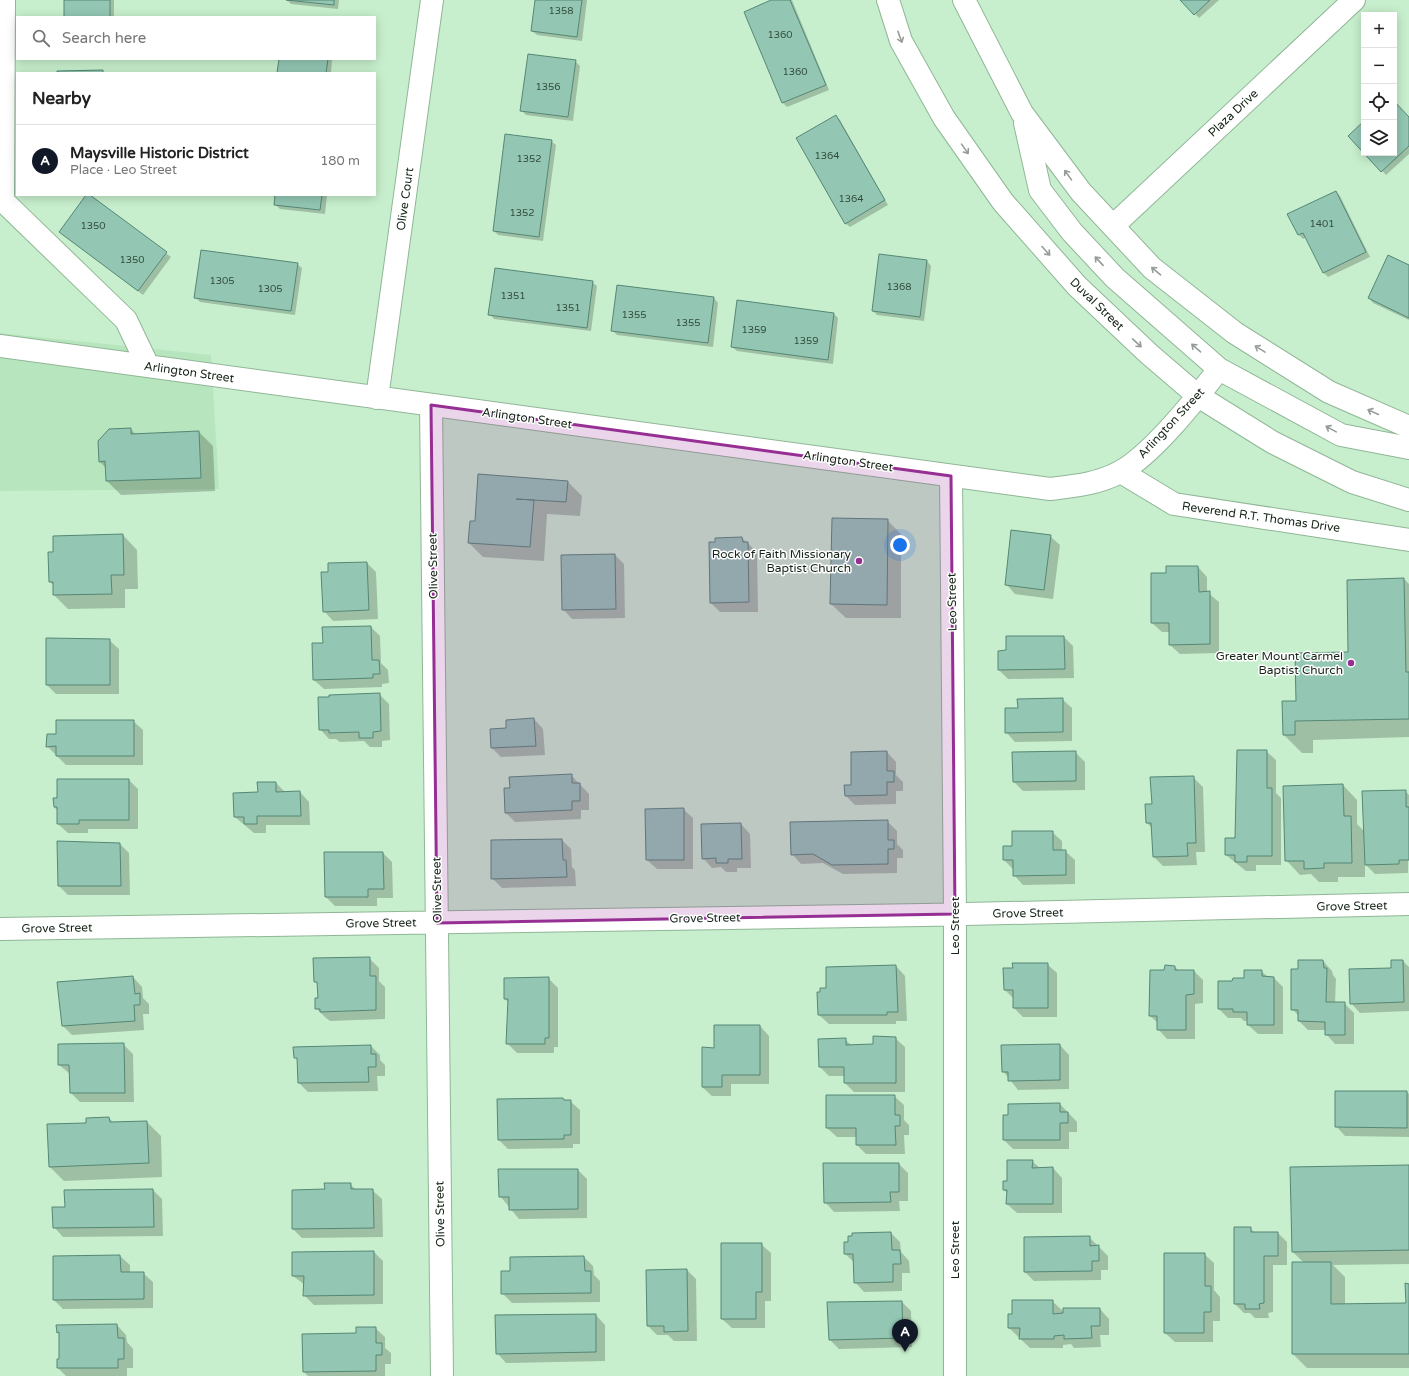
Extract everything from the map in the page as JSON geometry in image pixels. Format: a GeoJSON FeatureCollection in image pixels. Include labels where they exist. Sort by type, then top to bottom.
{"type":"FeatureCollection","features":[{"type":"Feature","properties":{"kind":"street"},"geometry":{"type":"LineString","coordinates":[[4,0],[1,198],[126,320],[148,366]]}},
{"type":"Feature","properties":{"kind":"street","name":"Olive Court"},"geometry":{"type":"LineString","coordinates":[[377,398],[432,0]]}},
{"type":"Feature","properties":{"kind":"street","name":"Duval Street"},"geometry":{"type":"LineString","coordinates":[[888,0],[901,41],[944,118],[1003,202],[1077,286],[1149,354],[1198,396],[1272,442],[1352,482],[1409,500]]}},
{"type":"Feature","properties":{"kind":"street"},"geometry":{"type":"LineString","coordinates":[[964,0],[1022,113],[1081,192],[1152,268],[1235,333],[1329,392],[1409,427]]}},
{"type":"Feature","properties":{"kind":"street","name":"Plaza Drive"},"geometry":{"type":"LineString","coordinates":[[1113,226],[1354,0]]}},
{"type":"Feature","properties":{"kind":"street"},"geometry":{"type":"LineString","coordinates":[[1022,113],[1040,190],[1072,232],[1114,278],[1219,369],[1341,435],[1409,448]]}},
{"type":"Feature","properties":{"kind":"street","name":"Arlington Street"},"geometry":{"type":"LineString","coordinates":[[0,346],[1050,489],[1087,485],[1120,472],[1150,449],[1198,396],[1219,369]]}},
{"type":"Feature","properties":{"kind":"street","name":"Olive Street"},"geometry":{"type":"LineString","coordinates":[[431,405],[442,1376]]}},
{"type":"Feature","properties":{"kind":"street","name":"Reverend R.T. Thomas Drive"},"geometry":{"type":"LineString","coordinates":[[1120,472],[1174,504],[1409,540]]}},
{"type":"Feature","properties":{"kind":"street","name":"Leo Street"},"geometry":{"type":"LineString","coordinates":[[951,476],[955,914],[955,1376]]}},
{"type":"Feature","properties":{"kind":"street","name":"Grove Street"},"geometry":{"type":"LineString","coordinates":[[0,929],[955,914],[1409,904]]}},
{"type":"Feature","properties":{"kind":"highlighted area"},"geometry":{"type":"Polygon","coordinates":[[[431,405],[951,476],[955,914],[437,923],[431,405]]]}},
{"type":"Feature","properties":{"kind":"shaded area"},"geometry":{"type":"Polygon","coordinates":[[[0,333],[211,355],[219,489],[0,491],[0,333]]]}},
{"type":"Feature","properties":{"kind":"building"},"geometry":{"type":"Polygon","coordinates":[[[64,0],[110,0],[110,16],[64,16],[64,0]]]}},
{"type":"Feature","properties":{"kind":"building"},"geometry":{"type":"Polygon","coordinates":[[[286,0],[334,0],[334,5],[286,0]]]}},
{"type":"Feature","properties":{"kind":"building"},"geometry":{"type":"Polygon","coordinates":[[[535,0],[582,0],[577,37],[531,31],[535,0]]]}},
{"type":"Feature","properties":{"kind":"building"},"geometry":{"type":"Polygon","coordinates":[[[771,0],[790,0],[826,85],[782,103],[744,12],[771,0]]]}},
{"type":"Feature","properties":{"kind":"building"},"geometry":{"type":"Polygon","coordinates":[[[1180,0],[1210,0],[1194,15],[1180,0]]]}},
{"type":"Feature","properties":{"kind":"building"},"geometry":{"type":"Polygon","coordinates":[[[528,54],[576,60],[568,117],[520,111],[528,54]]]}},
{"type":"Feature","properties":{"kind":"building"},"geometry":{"type":"Polygon","coordinates":[[[279,60],[328,60],[326,72],[277,72],[279,60]]]}},
{"type":"Feature","properties":{"kind":"building"},"geometry":{"type":"Polygon","coordinates":[[[103,70],[103,72],[57,72],[103,70]]]}},
{"type":"Feature","properties":{"kind":"building"},"geometry":{"type":"Polygon","coordinates":[[[1397,104],[1409,117],[1409,146],[1381,172],[1366,156],[1397,156],[1397,104]]]}},
{"type":"Feature","properties":{"kind":"building"},"geometry":{"type":"Polygon","coordinates":[[[836,115],[885,200],[845,224],[796,138],[836,115]]]}},
{"type":"Feature","properties":{"kind":"building"},"geometry":{"type":"Polygon","coordinates":[[[1361,124],[1361,150],[1348,136],[1361,124]]]}},
{"type":"Feature","properties":{"kind":"building"},"geometry":{"type":"Polygon","coordinates":[[[505,134],[552,140],[539,237],[493,231],[505,134]]]}},
{"type":"Feature","properties":{"kind":"building"},"geometry":{"type":"Polygon","coordinates":[[[1336,191],[1366,252],[1323,273],[1303,233],[1298,235],[1287,214],[1336,191]]]}},
{"type":"Feature","properties":{"kind":"building"},"geometry":{"type":"Polygon","coordinates":[[[85,196],[91,196],[167,252],[138,291],[59,232],[85,196]]]}},
{"type":"Feature","properties":{"kind":"building"},"geometry":{"type":"Polygon","coordinates":[[[275,196],[322,196],[320,210],[274,205],[275,196]]]}},
{"type":"Feature","properties":{"kind":"building"},"geometry":{"type":"Polygon","coordinates":[[[201,250],[298,263],[291,311],[194,298],[201,250]]]}},
{"type":"Feature","properties":{"kind":"building"},"geometry":{"type":"Polygon","coordinates":[[[879,254],[927,260],[920,317],[872,311],[879,254]]]}},
{"type":"Feature","properties":{"kind":"building"},"geometry":{"type":"Polygon","coordinates":[[[1388,255],[1409,265],[1409,318],[1368,298],[1388,255]]]}},
{"type":"Feature","properties":{"kind":"building"},"geometry":{"type":"Polygon","coordinates":[[[495,268],[593,281],[587,328],[488,315],[495,268]]]}},
{"type":"Feature","properties":{"kind":"building"},"geometry":{"type":"Polygon","coordinates":[[[617,285],[714,297],[708,343],[611,331],[617,285]]]}},
{"type":"Feature","properties":{"kind":"building"},"geometry":{"type":"Polygon","coordinates":[[[737,300],[834,313],[828,360],[731,347],[737,300]]]}},
{"type":"Feature","properties":{"kind":"building"},"geometry":{"type":"Polygon","coordinates":[[[131,428],[131,434],[199,431],[201,478],[106,481],[105,461],[99,462],[98,441],[109,429],[131,428]]]}},
{"type":"Feature","properties":{"kind":"building"},"geometry":{"type":"Polygon","coordinates":[[[478,474],[568,481],[566,502],[534,500],[530,547],[468,543],[470,521],[475,521],[478,474]]]}},
{"type":"Feature","properties":{"kind":"building","name":"Rock of Faith Missionary Baptist Church"},"geometry":{"type":"Polygon","coordinates":[[[832,518],[888,519],[887,605],[830,604],[832,518]]]}},
{"type":"Feature","properties":{"kind":"building"},"geometry":{"type":"Polygon","coordinates":[[[1011,530],[1051,535],[1044,590],[1005,585],[1011,530]]]}},
{"type":"Feature","properties":{"kind":"building"},"geometry":{"type":"Polygon","coordinates":[[[123,534],[124,575],[111,575],[112,594],[53,595],[53,582],[49,582],[48,552],[53,552],[53,536],[123,534]]]}},
{"type":"Feature","properties":{"kind":"building"},"geometry":{"type":"Polygon","coordinates":[[[742,537],[743,542],[748,542],[749,602],[710,603],[709,542],[715,542],[715,538],[742,537]]]}},
{"type":"Feature","properties":{"kind":"building"},"geometry":{"type":"Polygon","coordinates":[[[615,554],[616,609],[562,610],[561,555],[615,554]]]}},
{"type":"Feature","properties":{"kind":"building"},"geometry":{"type":"Polygon","coordinates":[[[367,562],[369,610],[323,612],[321,572],[328,572],[328,563],[367,562]]]}},
{"type":"Feature","properties":{"kind":"building"},"geometry":{"type":"Polygon","coordinates":[[[1166,566],[1198,566],[1199,592],[1210,591],[1210,644],[1169,645],[1169,623],[1151,623],[1151,573],[1166,573],[1166,566]]]}},
{"type":"Feature","properties":{"kind":"building","name":"Greater Mount Carmel Baptist Church"},"geometry":{"type":"Polygon","coordinates":[[[1404,578],[1406,672],[1409,672],[1409,719],[1295,721],[1295,735],[1283,735],[1282,701],[1296,701],[1295,653],[1348,652],[1347,580],[1404,578]]]}},
{"type":"Feature","properties":{"kind":"building"},"geometry":{"type":"Polygon","coordinates":[[[371,626],[372,660],[379,660],[380,674],[373,674],[373,678],[313,680],[312,643],[323,643],[322,627],[371,626]]]}},
{"type":"Feature","properties":{"kind":"building"},"geometry":{"type":"Polygon","coordinates":[[[1006,636],[1064,636],[1065,669],[998,670],[998,651],[1006,650],[1006,636]]]}},
{"type":"Feature","properties":{"kind":"building"},"geometry":{"type":"Polygon","coordinates":[[[46,638],[110,639],[110,685],[46,685],[46,638]]]}},
{"type":"Feature","properties":{"kind":"building"},"geometry":{"type":"Polygon","coordinates":[[[380,693],[381,731],[373,732],[373,738],[359,738],[359,732],[329,733],[329,730],[319,730],[318,697],[329,697],[329,695],[380,693]]]}},
{"type":"Feature","properties":{"kind":"building"},"geometry":{"type":"Polygon","coordinates":[[[1063,698],[1063,732],[1005,733],[1005,708],[1018,708],[1017,699],[1063,698]]]}},
{"type":"Feature","properties":{"kind":"building"},"geometry":{"type":"Polygon","coordinates":[[[534,718],[536,746],[491,748],[490,729],[506,728],[506,720],[534,718]]]}},
{"type":"Feature","properties":{"kind":"building"},"geometry":{"type":"Polygon","coordinates":[[[56,720],[134,720],[134,756],[56,756],[56,746],[46,747],[47,734],[56,734],[56,720]]]}},
{"type":"Feature","properties":{"kind":"building"},"geometry":{"type":"Polygon","coordinates":[[[1237,750],[1267,750],[1267,788],[1272,788],[1272,856],[1247,856],[1247,862],[1235,862],[1235,855],[1225,855],[1225,838],[1235,838],[1237,750]]]}},
{"type":"Feature","properties":{"kind":"building"},"geometry":{"type":"Polygon","coordinates":[[[887,751],[887,771],[894,771],[894,782],[887,782],[887,795],[845,796],[844,785],[851,785],[851,752],[887,751]]]}},
{"type":"Feature","properties":{"kind":"building"},"geometry":{"type":"Polygon","coordinates":[[[1076,751],[1076,781],[1013,782],[1012,752],[1076,751]]]}},
{"type":"Feature","properties":{"kind":"building"},"geometry":{"type":"Polygon","coordinates":[[[572,774],[572,783],[580,783],[580,801],[572,801],[572,810],[505,813],[504,788],[510,788],[509,777],[572,774]]]}},
{"type":"Feature","properties":{"kind":"building"},"geometry":{"type":"Polygon","coordinates":[[[1194,776],[1196,843],[1187,843],[1188,856],[1153,857],[1151,823],[1146,823],[1145,804],[1152,804],[1150,777],[1194,776]]]}},
{"type":"Feature","properties":{"kind":"building"},"geometry":{"type":"Polygon","coordinates":[[[57,779],[129,779],[129,820],[79,820],[79,824],[57,824],[57,807],[54,807],[53,798],[57,798],[57,779]]]}},
{"type":"Feature","properties":{"kind":"building"},"geometry":{"type":"Polygon","coordinates":[[[257,782],[276,782],[276,792],[300,791],[301,816],[257,816],[257,824],[244,824],[244,817],[234,817],[233,793],[258,792],[257,782]]]}},
{"type":"Feature","properties":{"kind":"building"},"geometry":{"type":"Polygon","coordinates":[[[1343,784],[1344,816],[1351,816],[1352,863],[1324,863],[1324,868],[1304,869],[1304,861],[1285,861],[1283,786],[1343,784]]]}},
{"type":"Feature","properties":{"kind":"building"},"geometry":{"type":"Polygon","coordinates":[[[1406,790],[1406,807],[1409,807],[1409,860],[1399,860],[1399,864],[1365,865],[1362,791],[1406,790]]]}},
{"type":"Feature","properties":{"kind":"building"},"geometry":{"type":"Polygon","coordinates":[[[684,808],[684,860],[646,860],[645,809],[684,808]]]}},
{"type":"Feature","properties":{"kind":"building"},"geometry":{"type":"Polygon","coordinates":[[[888,820],[888,840],[894,840],[894,849],[888,849],[888,864],[832,865],[813,854],[791,855],[790,822],[888,820]]]}},
{"type":"Feature","properties":{"kind":"building"},"geometry":{"type":"Polygon","coordinates":[[[741,823],[742,859],[728,859],[728,863],[716,863],[716,858],[702,859],[701,824],[741,823]]]}},
{"type":"Feature","properties":{"kind":"building"},"geometry":{"type":"Polygon","coordinates":[[[1012,831],[1053,831],[1053,850],[1066,850],[1066,875],[1013,876],[1013,860],[1003,860],[1003,846],[1012,846],[1012,831]]]}},
{"type":"Feature","properties":{"kind":"building"},"geometry":{"type":"Polygon","coordinates":[[[562,839],[563,860],[566,860],[567,877],[491,879],[491,840],[562,839]]]}},
{"type":"Feature","properties":{"kind":"building"},"geometry":{"type":"Polygon","coordinates":[[[57,841],[120,843],[121,886],[58,886],[57,841]]]}},
{"type":"Feature","properties":{"kind":"building"},"geometry":{"type":"Polygon","coordinates":[[[324,852],[383,852],[384,889],[368,889],[368,897],[325,897],[324,852]]]}},
{"type":"Feature","properties":{"kind":"building"},"geometry":{"type":"Polygon","coordinates":[[[370,957],[370,976],[376,976],[376,1010],[320,1012],[320,1009],[315,1009],[315,998],[318,998],[317,982],[314,982],[313,958],[370,957]]]}},
{"type":"Feature","properties":{"kind":"building"},"geometry":{"type":"Polygon","coordinates":[[[1298,960],[1323,960],[1324,968],[1327,968],[1326,1002],[1345,1002],[1345,1035],[1325,1035],[1325,1022],[1298,1021],[1298,1010],[1291,1010],[1291,969],[1298,969],[1298,960]]]}},
{"type":"Feature","properties":{"kind":"building"},"geometry":{"type":"Polygon","coordinates":[[[1391,960],[1403,960],[1404,1002],[1350,1004],[1349,969],[1391,968],[1391,960]]]}},
{"type":"Feature","properties":{"kind":"building"},"geometry":{"type":"Polygon","coordinates":[[[1012,963],[1048,963],[1048,1008],[1013,1008],[1013,990],[1004,990],[1003,968],[1013,968],[1012,963]]]}},
{"type":"Feature","properties":{"kind":"building"},"geometry":{"type":"Polygon","coordinates":[[[896,965],[898,1012],[887,1012],[887,1015],[818,1015],[817,992],[820,992],[820,988],[826,988],[826,967],[896,965]]]}},
{"type":"Feature","properties":{"kind":"building"},"geometry":{"type":"Polygon","coordinates":[[[1165,965],[1175,966],[1175,970],[1194,970],[1194,994],[1186,995],[1186,1030],[1157,1030],[1157,1016],[1149,1016],[1150,970],[1164,970],[1165,965]]]}},
{"type":"Feature","properties":{"kind":"building"},"geometry":{"type":"Polygon","coordinates":[[[1244,970],[1262,970],[1262,976],[1274,977],[1274,1025],[1247,1025],[1247,1012],[1233,1012],[1233,1009],[1218,1009],[1218,981],[1232,981],[1233,978],[1244,978],[1244,970]]]}},
{"type":"Feature","properties":{"kind":"building"},"geometry":{"type":"Polygon","coordinates":[[[133,976],[135,994],[140,993],[140,1005],[134,1005],[135,1021],[62,1026],[57,982],[133,976]]]}},
{"type":"Feature","properties":{"kind":"building"},"geometry":{"type":"Polygon","coordinates":[[[549,977],[549,1038],[545,1038],[545,1044],[506,1044],[508,999],[504,999],[504,978],[549,977]]]}},
{"type":"Feature","properties":{"kind":"building"},"geometry":{"type":"Polygon","coordinates":[[[714,1025],[760,1025],[760,1075],[722,1075],[722,1087],[702,1087],[702,1047],[714,1048],[714,1025]]]}},
{"type":"Feature","properties":{"kind":"building"},"geometry":{"type":"Polygon","coordinates":[[[873,1036],[896,1037],[896,1083],[844,1083],[844,1067],[819,1067],[818,1039],[846,1038],[846,1045],[873,1044],[873,1036]]]}},
{"type":"Feature","properties":{"kind":"building"},"geometry":{"type":"Polygon","coordinates":[[[124,1043],[125,1093],[70,1093],[69,1065],[58,1065],[58,1044],[124,1043]]]}},
{"type":"Feature","properties":{"kind":"building"},"geometry":{"type":"Polygon","coordinates":[[[1060,1044],[1060,1080],[1008,1081],[1008,1072],[1002,1072],[1001,1045],[1060,1044]]]}},
{"type":"Feature","properties":{"kind":"building"},"geometry":{"type":"Polygon","coordinates":[[[371,1045],[371,1054],[376,1054],[376,1067],[368,1067],[369,1082],[298,1083],[297,1058],[294,1058],[293,1047],[371,1045]]]}},
{"type":"Feature","properties":{"kind":"building"},"geometry":{"type":"Polygon","coordinates":[[[1335,1091],[1407,1091],[1407,1128],[1335,1127],[1335,1091]]]}},
{"type":"Feature","properties":{"kind":"building"},"geometry":{"type":"Polygon","coordinates":[[[826,1095],[895,1095],[895,1115],[900,1115],[900,1126],[895,1126],[896,1145],[856,1145],[856,1128],[826,1128],[826,1095]]]}},
{"type":"Feature","properties":{"kind":"building"},"geometry":{"type":"Polygon","coordinates":[[[563,1098],[564,1100],[571,1100],[571,1135],[564,1135],[564,1139],[498,1140],[497,1099],[563,1098]]]}},
{"type":"Feature","properties":{"kind":"building"},"geometry":{"type":"Polygon","coordinates":[[[1060,1103],[1060,1112],[1068,1112],[1068,1123],[1060,1123],[1060,1140],[1003,1140],[1003,1115],[1008,1115],[1008,1104],[1060,1103]]]}},
{"type":"Feature","properties":{"kind":"building"},"geometry":{"type":"Polygon","coordinates":[[[109,1117],[110,1122],[147,1121],[149,1163],[49,1167],[47,1124],[86,1123],[86,1118],[109,1117]]]}},
{"type":"Feature","properties":{"kind":"building"},"geometry":{"type":"Polygon","coordinates":[[[1007,1160],[1033,1160],[1032,1168],[1053,1167],[1053,1204],[1006,1204],[1007,1190],[1003,1190],[1003,1181],[1007,1181],[1007,1160]]]}},
{"type":"Feature","properties":{"kind":"building"},"geometry":{"type":"Polygon","coordinates":[[[823,1163],[899,1163],[899,1192],[890,1192],[891,1202],[824,1203],[823,1163]]]}},
{"type":"Feature","properties":{"kind":"building"},"geometry":{"type":"Polygon","coordinates":[[[1409,1165],[1409,1250],[1292,1252],[1290,1167],[1409,1165]]]}},
{"type":"Feature","properties":{"kind":"building"},"geometry":{"type":"Polygon","coordinates":[[[498,1169],[578,1169],[578,1209],[509,1210],[509,1197],[499,1197],[498,1169]]]}},
{"type":"Feature","properties":{"kind":"building"},"geometry":{"type":"Polygon","coordinates":[[[324,1183],[351,1183],[351,1189],[373,1189],[374,1228],[292,1229],[292,1190],[325,1189],[324,1183]]]}},
{"type":"Feature","properties":{"kind":"building"},"geometry":{"type":"Polygon","coordinates":[[[153,1189],[154,1227],[53,1228],[52,1207],[65,1207],[64,1190],[153,1189]]]}},
{"type":"Feature","properties":{"kind":"building"},"geometry":{"type":"Polygon","coordinates":[[[1234,1227],[1251,1227],[1251,1232],[1278,1232],[1278,1256],[1264,1256],[1264,1303],[1259,1304],[1260,1309],[1245,1309],[1245,1304],[1234,1304],[1234,1227]]]}},
{"type":"Feature","properties":{"kind":"building"},"geometry":{"type":"Polygon","coordinates":[[[891,1232],[892,1250],[900,1250],[901,1264],[893,1264],[893,1282],[854,1283],[853,1254],[844,1254],[844,1242],[848,1242],[848,1236],[852,1236],[852,1233],[891,1232]]]}},
{"type":"Feature","properties":{"kind":"building"},"geometry":{"type":"Polygon","coordinates":[[[1090,1236],[1090,1246],[1099,1245],[1099,1261],[1092,1261],[1092,1271],[1024,1272],[1024,1237],[1090,1236]]]}},
{"type":"Feature","properties":{"kind":"building"},"geometry":{"type":"Polygon","coordinates":[[[721,1243],[762,1243],[762,1292],[756,1292],[756,1319],[721,1319],[721,1243]]]}},
{"type":"Feature","properties":{"kind":"building"},"geometry":{"type":"Polygon","coordinates":[[[374,1251],[374,1295],[303,1296],[304,1276],[292,1276],[292,1252],[374,1251]]]}},
{"type":"Feature","properties":{"kind":"building"},"geometry":{"type":"Polygon","coordinates":[[[1164,1253],[1205,1253],[1205,1286],[1211,1286],[1211,1312],[1204,1312],[1204,1333],[1164,1333],[1164,1253]]]}},
{"type":"Feature","properties":{"kind":"building"},"geometry":{"type":"Polygon","coordinates":[[[120,1255],[121,1272],[144,1272],[144,1299],[53,1300],[53,1256],[120,1255]]]}},
{"type":"Feature","properties":{"kind":"building"},"geometry":{"type":"Polygon","coordinates":[[[584,1256],[585,1271],[591,1271],[591,1293],[501,1294],[501,1271],[510,1271],[510,1257],[584,1256]]]}},
{"type":"Feature","properties":{"kind":"building"},"geometry":{"type":"Polygon","coordinates":[[[1292,1262],[1331,1262],[1331,1304],[1406,1303],[1405,1283],[1409,1284],[1409,1354],[1292,1354],[1292,1262]]]}},
{"type":"Feature","properties":{"kind":"building"},"geometry":{"type":"Polygon","coordinates":[[[687,1269],[688,1331],[664,1332],[664,1326],[647,1326],[646,1270],[687,1269]]]}},
{"type":"Feature","properties":{"kind":"building"},"geometry":{"type":"Polygon","coordinates":[[[1012,1300],[1053,1300],[1053,1314],[1063,1313],[1063,1308],[1100,1308],[1100,1326],[1091,1326],[1092,1338],[1064,1339],[1064,1335],[1054,1336],[1054,1339],[1019,1339],[1020,1328],[1008,1328],[1008,1314],[1012,1314],[1012,1300]]]}},
{"type":"Feature","properties":{"kind":"building"},"geometry":{"type":"Polygon","coordinates":[[[902,1301],[903,1338],[829,1340],[827,1302],[902,1301]]]}},
{"type":"Feature","properties":{"kind":"building"},"geometry":{"type":"Polygon","coordinates":[[[596,1314],[596,1352],[496,1354],[495,1315],[596,1314]]]}},
{"type":"Feature","properties":{"kind":"building"},"geometry":{"type":"Polygon","coordinates":[[[117,1324],[118,1338],[124,1338],[124,1359],[118,1359],[118,1368],[57,1368],[57,1359],[59,1359],[59,1332],[57,1333],[56,1325],[117,1324]]]}},
{"type":"Feature","properties":{"kind":"building"},"geometry":{"type":"Polygon","coordinates":[[[356,1327],[376,1327],[376,1343],[382,1343],[382,1355],[376,1355],[376,1371],[303,1372],[302,1334],[356,1333],[356,1327]]]}},
{"type":"Feature","properties":{"kind":"place","name":"Rock of Faith Missionary Baptist Church"},"geometry":{"type":"Point","coordinates":[859,561]}},
{"type":"Feature","properties":{"kind":"place","name":"Greater Mount Carmel Baptist Church"},"geometry":{"type":"Point","coordinates":[1351,663]}},
{"type":"Feature","properties":{"kind":"place","name":"Maysville Historic District"},"geometry":{"type":"Point","coordinates":[905,1352]}}]}
